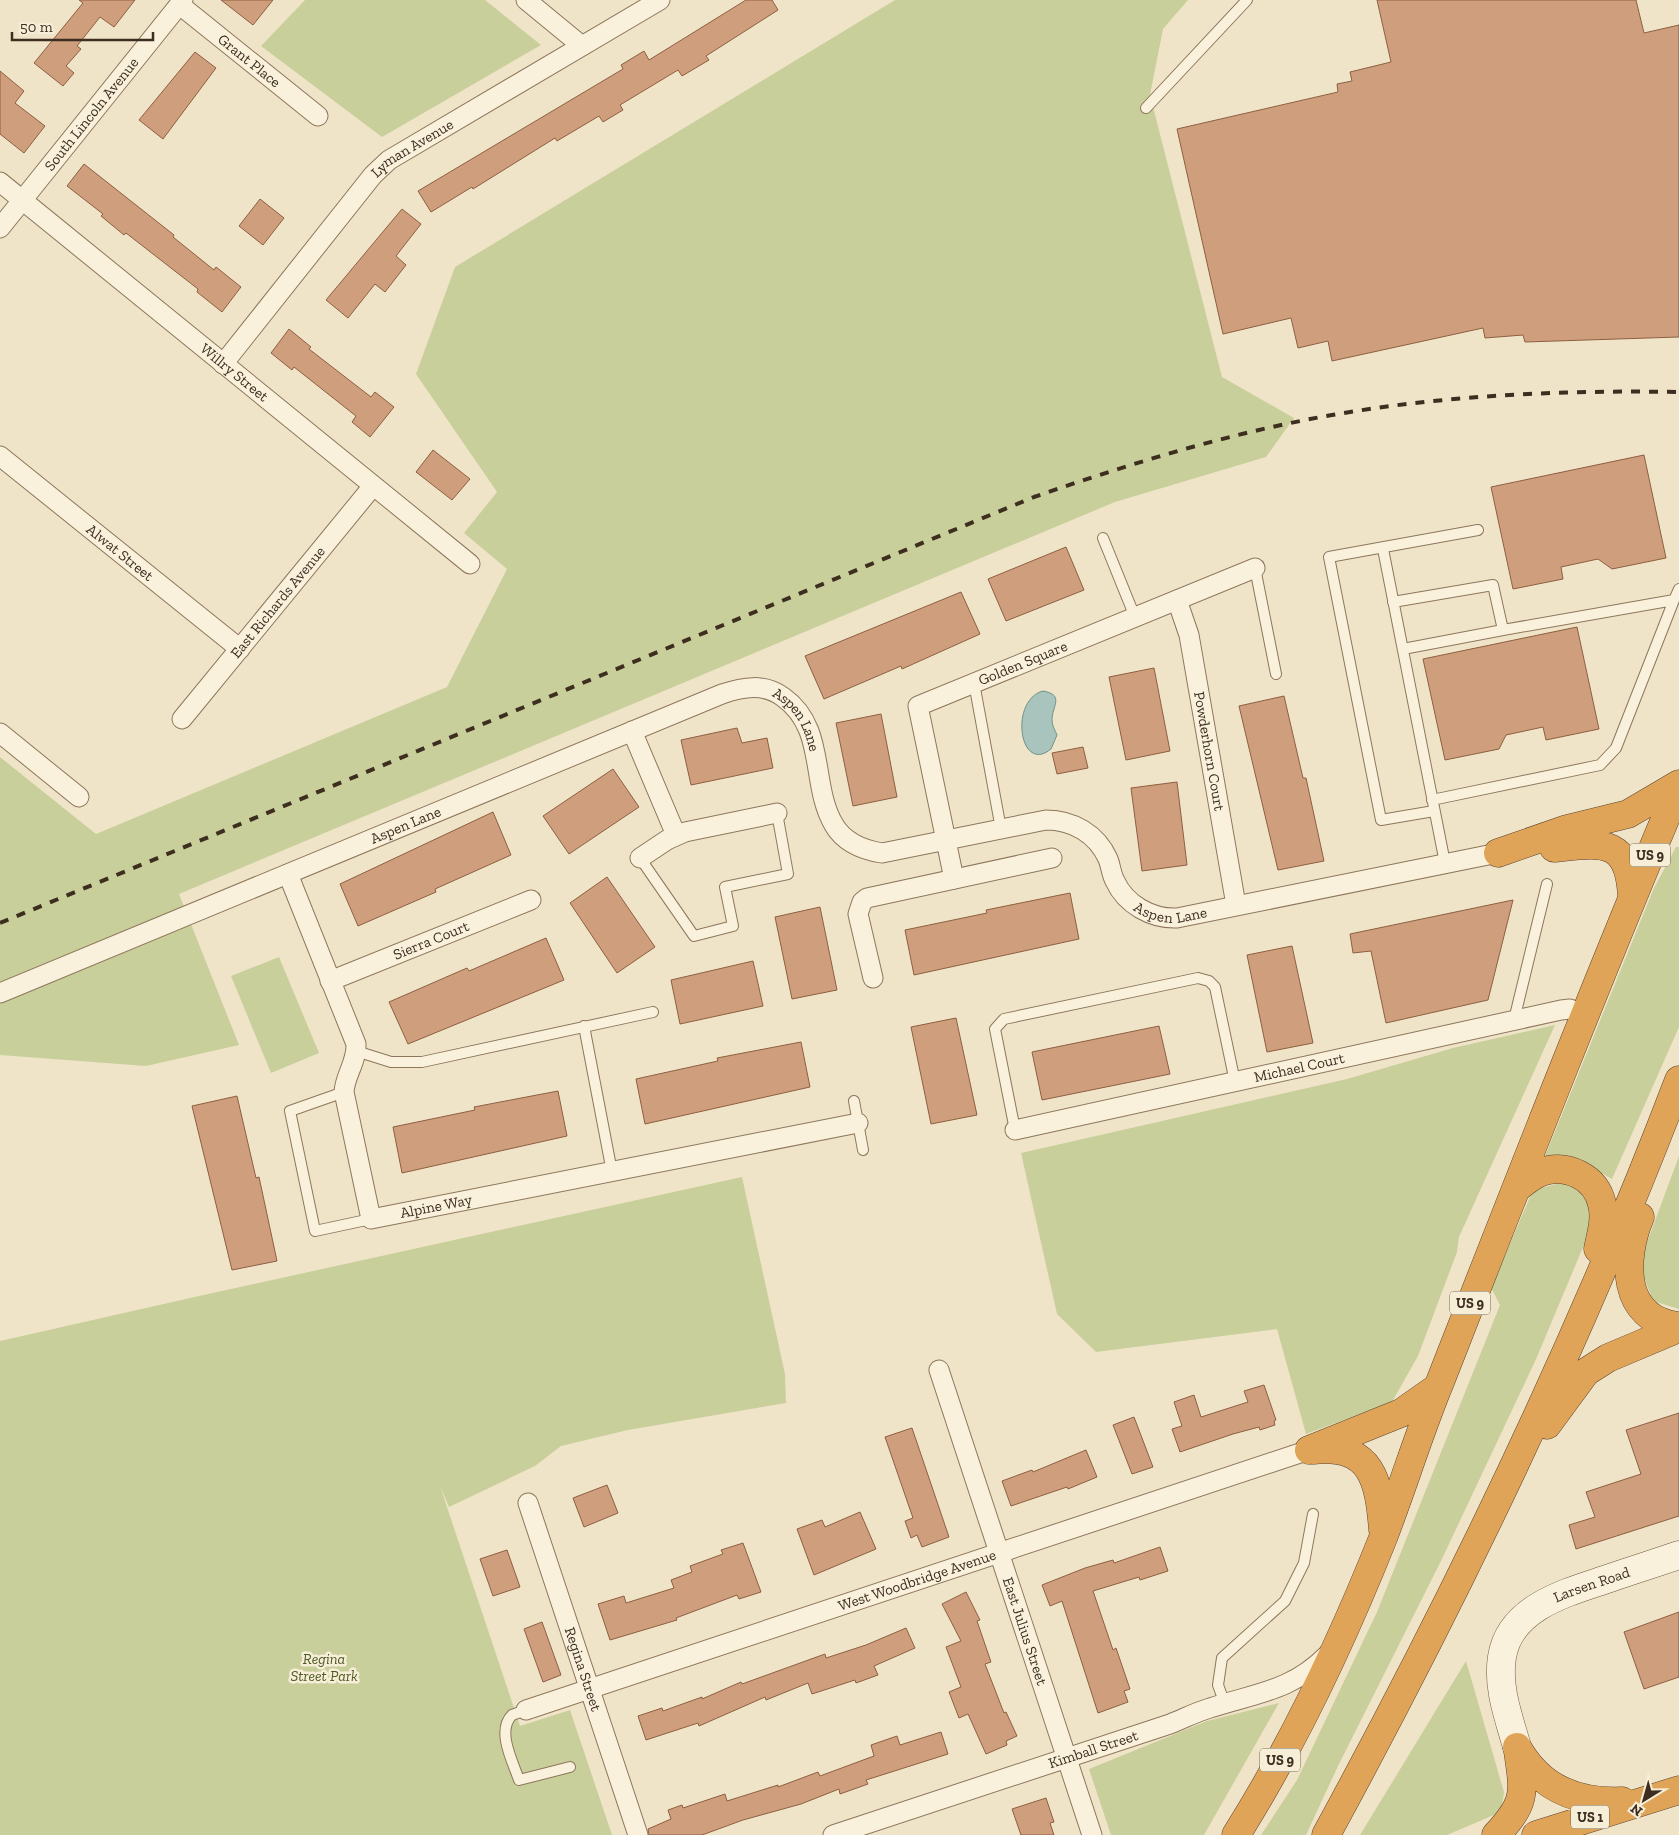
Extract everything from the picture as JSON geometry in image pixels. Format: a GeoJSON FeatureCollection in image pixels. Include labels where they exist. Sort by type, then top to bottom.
{"type":"FeatureCollection","features":[{"type":"Feature","properties":{"kind":"highway"},"geometry":{"type":"LineString","coordinates":[[1498,853],[1567,829],[1628,814],[1679,785]]}},
{"type":"Feature","properties":{"kind":"highway","name":"US 9"},"geometry":{"type":"LineString","coordinates":[[1236,1835],[1283,1756],[1339,1642],[1384,1535],[1438,1387],[1585,1015],[1679,785]]}},
{"type":"Feature","properties":{"kind":"highway"},"geometry":{"type":"LineString","coordinates":[[1498,853],[1600,844],[1609,847],[1623,859],[1631,877],[1632,897]]}},
{"type":"Feature","properties":{"kind":"highway"},"geometry":{"type":"LineString","coordinates":[[1326,1835],[1446,1610],[1508,1482],[1587,1302],[1679,1080]]}},
{"type":"Feature","properties":{"kind":"highway"},"geometry":{"type":"LineString","coordinates":[[1668,1110],[1647,1200],[1630,1247],[1629,1271],[1634,1296],[1644,1310],[1657,1320],[1679,1327]]}},
{"type":"Feature","properties":{"kind":"highway"},"geometry":{"type":"LineString","coordinates":[[1516,1189],[1540,1173],[1558,1170],[1575,1172],[1596,1187],[1603,1205],[1604,1225],[1587,1302]]}},
{"type":"Feature","properties":{"kind":"highway"},"geometry":{"type":"LineString","coordinates":[[1508,1482],[1573,1387],[1586,1372],[1608,1358],[1679,1327]]}},
{"type":"Feature","properties":{"kind":"highway"},"geometry":{"type":"LineString","coordinates":[[1309,1450],[1401,1413],[1438,1387]]}},
{"type":"Feature","properties":{"kind":"highway"},"geometry":{"type":"LineString","coordinates":[[1309,1450],[1344,1450],[1353,1453],[1367,1466],[1379,1490],[1384,1535]]}},
{"type":"Feature","properties":{"kind":"highway"},"geometry":{"type":"LineString","coordinates":[[1517,1747],[1537,1775],[1565,1794],[1608,1802],[1644,1800]]}},
{"type":"Feature","properties":{"kind":"highway"},"geometry":{"type":"LineString","coordinates":[[1496,1835],[1519,1806],[1523,1784],[1517,1747]]}},
{"type":"Feature","properties":{"kind":"highway","name":"US 1"},"geometry":{"type":"LineString","coordinates":[[1536,1835],[1679,1790]]}},
{"type":"Feature","properties":{"kind":"street"},"geometry":{"type":"LineString","coordinates":[[526,0],[582,46]]}},
{"type":"Feature","properties":{"kind":"street","name":"Lyman Avenue"},"geometry":{"type":"LineString","coordinates":[[223,364],[373,175],[389,160],[660,0]]}},
{"type":"Feature","properties":{"kind":"street","name":"Grant Place"},"geometry":{"type":"LineString","coordinates":[[182,2],[318,116]]}},
{"type":"Feature","properties":{"kind":"street","name":"South Lincoln Avenue"},"geometry":{"type":"LineString","coordinates":[[0,228],[182,2]]}},
{"type":"Feature","properties":{"kind":"street","name":"Willry Street"},"geometry":{"type":"LineString","coordinates":[[0,182],[470,564]]}},
{"type":"Feature","properties":{"kind":"street","name":"Alwat Street"},"geometry":{"type":"LineString","coordinates":[[0,456],[240,649]]}},
{"type":"Feature","properties":{"kind":"street","name":"East Richards Avenue"},"geometry":{"type":"LineString","coordinates":[[182,719],[373,486]]}},
{"type":"Feature","properties":{"kind":"street","name":"Golden Square"},"geometry":{"type":"LineString","coordinates":[[947,840],[918,706],[1255,568]]}},
{"type":"Feature","properties":{"kind":"street","name":"Powderhorn Court"},"geometry":{"type":"LineString","coordinates":[[1177,600],[1189,635],[1236,905]]}},
{"type":"Feature","properties":{"kind":"street","name":"Aspen Lane"},"geometry":{"type":"LineString","coordinates":[[0,993],[734,690],[759,688],[770,690],[790,702],[805,719],[829,816],[842,835],[860,848],[882,853],[1046,820],[1063,821],[1079,827],[1103,851],[1120,890],[1136,906],[1156,916],[1177,918],[1498,853]]}},
{"type":"Feature","properties":{"kind":"street"},"geometry":{"type":"LineString","coordinates":[[632,731],[676,835]]}},
{"type":"Feature","properties":{"kind":"street"},"geometry":{"type":"LineString","coordinates":[[0,733],[79,797]]}},
{"type":"Feature","properties":{"kind":"street"},"geometry":{"type":"LineString","coordinates":[[640,858],[676,835],[777,813]]}},
{"type":"Feature","properties":{"kind":"street"},"geometry":{"type":"LineString","coordinates":[[947,840],[954,879]]}},
{"type":"Feature","properties":{"kind":"street"},"geometry":{"type":"LineString","coordinates":[[873,978],[858,914],[862,902],[874,896],[1052,858]]}},
{"type":"Feature","properties":{"kind":"street"},"geometry":{"type":"LineString","coordinates":[[288,874],[354,1037],[356,1051],[346,1079],[344,1092],[371,1219]]}},
{"type":"Feature","properties":{"kind":"street","name":"Sierra Court"},"geometry":{"type":"LineString","coordinates":[[330,981],[531,900]]}},
{"type":"Feature","properties":{"kind":"street","name":"Michael Court"},"geometry":{"type":"LineString","coordinates":[[1014,1130],[1561,1010],[1570,1009],[1585,1015]]}},
{"type":"Feature","properties":{"kind":"street","name":"Alpine Way"},"geometry":{"type":"LineString","coordinates":[[371,1219],[858,1123]]}},
{"type":"Feature","properties":{"kind":"street","name":"East Julius Street"},"geometry":{"type":"LineString","coordinates":[[939,1370],[1092,1835]]}},
{"type":"Feature","properties":{"kind":"street","name":"West Woodbridge Avenue"},"geometry":{"type":"LineString","coordinates":[[526,1710],[1309,1450]]}},
{"type":"Feature","properties":{"kind":"street","name":"Regina Street"},"geometry":{"type":"LineString","coordinates":[[528,1503],[638,1835]]}},
{"type":"Feature","properties":{"kind":"street","name":"Larsen Road"},"geometry":{"type":"LineString","coordinates":[[1517,1747],[1502,1690],[1501,1673],[1504,1649],[1513,1630],[1530,1612],[1556,1597],[1679,1555]]}},
{"type":"Feature","properties":{"kind":"street","name":"Kimball Street"},"geometry":{"type":"LineString","coordinates":[[833,1835],[1170,1724],[1225,1704],[1270,1692],[1295,1681],[1327,1656],[1339,1642]]}},
{"type":"Feature","properties":{"kind":"lane"},"geometry":{"type":"LineString","coordinates":[[1146,108],[1247,0]]}},
{"type":"Feature","properties":{"kind":"lane"},"geometry":{"type":"LineString","coordinates":[[1434,811],[1381,820],[1329,557],[1383,549],[1478,530]]}},
{"type":"Feature","properties":{"kind":"lane"},"geometry":{"type":"LineString","coordinates":[[1104,538],[1135,617]]}},
{"type":"Feature","properties":{"kind":"lane"},"geometry":{"type":"LineString","coordinates":[[1383,549],[1445,863]]}},
{"type":"Feature","properties":{"kind":"lane"},"geometry":{"type":"LineString","coordinates":[[1255,568],[1276,674]]}},
{"type":"Feature","properties":{"kind":"lane"},"geometry":{"type":"LineString","coordinates":[[1393,602],[1493,584],[1503,630]]}},
{"type":"Feature","properties":{"kind":"lane"},"geometry":{"type":"LineString","coordinates":[[1432,800],[1600,765],[1616,748],[1679,589]]}},
{"type":"Feature","properties":{"kind":"lane"},"geometry":{"type":"LineString","coordinates":[[1403,649],[1674,600]]}},
{"type":"Feature","properties":{"kind":"lane"},"geometry":{"type":"LineString","coordinates":[[974,683],[1001,829]]}},
{"type":"Feature","properties":{"kind":"lane"},"geometry":{"type":"LineString","coordinates":[[640,858],[694,936],[733,926],[725,887],[788,874],[777,813]]}},
{"type":"Feature","properties":{"kind":"lane"},"geometry":{"type":"LineString","coordinates":[[1514,1020],[1547,884]]}},
{"type":"Feature","properties":{"kind":"lane"},"geometry":{"type":"LineString","coordinates":[[1014,1130],[995,1029],[1004,1019],[1198,978],[1209,981],[1215,986],[1234,1082]]}},
{"type":"Feature","properties":{"kind":"lane"},"geometry":{"type":"LineString","coordinates":[[356,1051],[391,1062],[412,1063],[653,1012]]}},
{"type":"Feature","properties":{"kind":"lane"},"geometry":{"type":"LineString","coordinates":[[584,1026],[612,1172]]}},
{"type":"Feature","properties":{"kind":"lane"},"geometry":{"type":"LineString","coordinates":[[344,1092],[290,1111],[314,1231],[371,1219]]}},
{"type":"Feature","properties":{"kind":"lane"},"geometry":{"type":"LineString","coordinates":[[854,1101],[864,1150]]}},
{"type":"Feature","properties":{"kind":"lane"},"geometry":{"type":"LineString","coordinates":[[1225,1704],[1218,1685],[1222,1658],[1285,1601],[1304,1563],[1313,1514]]}},
{"type":"Feature","properties":{"kind":"lane"},"geometry":{"type":"LineString","coordinates":[[526,1710],[512,1715],[505,1728],[506,1740],[520,1780],[570,1767]]}},
{"type":"Feature","properties":{"kind":"green space"},"geometry":{"type":"Polygon","coordinates":[[[305,0],[485,0],[541,45],[382,137],[261,46],[305,0]]]}},
{"type":"Feature","properties":{"kind":"green space"},"geometry":{"type":"Polygon","coordinates":[[[895,0],[1188,0],[1163,29],[1150,95],[1222,377],[1294,418],[1266,457],[1115,502],[179,894],[239,1045],[146,1066],[0,1055],[0,757],[96,834],[447,687],[507,569],[464,533],[497,492],[416,374],[455,267],[895,0]]]}},
{"type":"Feature","properties":{"kind":"green space"},"geometry":{"type":"Polygon","coordinates":[[[1676,847],[1679,847],[1679,1027],[1612,1179],[1581,1162],[1545,1156],[1654,888],[1676,847]]]}},
{"type":"Feature","properties":{"kind":"green space"},"geometry":{"type":"Polygon","coordinates":[[[279,957],[319,1053],[271,1073],[231,976],[279,957]]]}},
{"type":"Feature","properties":{"kind":"green space"},"geometry":{"type":"Polygon","coordinates":[[[1555,1025],[1459,1237],[1457,1252],[1418,1356],[1392,1402],[1306,1434],[1277,1329],[1096,1352],[1057,1314],[1021,1153],[1347,1079],[1453,1048],[1555,1025]]]}},
{"type":"Feature","properties":{"kind":"green space"},"geometry":{"type":"Polygon","coordinates":[[[1679,1156],[1679,1309],[1653,1301],[1639,1264],[1679,1156]]]}},
{"type":"Feature","properties":{"kind":"green space","name":"Regina Street Park"},"geometry":{"type":"Polygon","coordinates":[[[742,1177],[785,1374],[786,1403],[628,1430],[561,1446],[535,1466],[449,1507],[440,1486],[520,1726],[570,1710],[612,1835],[0,1835],[0,1341],[742,1177]]]}},
{"type":"Feature","properties":{"kind":"green space"},"geometry":{"type":"Polygon","coordinates":[[[1565,1182],[1588,1199],[1591,1228],[1537,1357],[1441,1561],[1338,1766],[1306,1835],[1261,1835],[1297,1780],[1377,1612],[1500,1305],[1491,1288],[1533,1190],[1565,1182]]]}},
{"type":"Feature","properties":{"kind":"green space"},"geometry":{"type":"Polygon","coordinates":[[[1466,1661],[1504,1792],[1501,1812],[1447,1835],[1360,1835],[1466,1661]]]}},
{"type":"Feature","properties":{"kind":"green space"},"geometry":{"type":"Polygon","coordinates":[[[1279,1703],[1204,1835],[1111,1835],[1089,1769],[1207,1721],[1279,1703]]]}},
{"type":"Feature","properties":{"kind":"water"},"geometry":{"type":"Polygon","coordinates":[[[1043,691],[1054,695],[1056,698],[1052,720],[1057,735],[1051,749],[1040,754],[1031,752],[1025,744],[1022,733],[1022,720],[1025,708],[1032,697],[1043,691]]]}},
{"type":"Feature","properties":{"kind":"building"},"geometry":{"type":"Polygon","coordinates":[[[79,0],[135,0],[114,27],[100,17],[77,46],[81,49],[66,66],[74,73],[63,86],[34,63],[83,3],[79,0]]]}},
{"type":"Feature","properties":{"kind":"building"},"geometry":{"type":"Polygon","coordinates":[[[221,0],[273,0],[253,25],[221,0]]]}},
{"type":"Feature","properties":{"kind":"building"},"geometry":{"type":"Polygon","coordinates":[[[746,0],[772,0],[778,10],[706,56],[709,60],[682,76],[678,70],[620,105],[623,110],[603,122],[599,116],[557,141],[555,138],[473,189],[472,187],[431,212],[418,191],[623,69],[621,65],[644,51],[649,60],[746,0]]]}},
{"type":"Feature","properties":{"kind":"building"},"geometry":{"type":"Polygon","coordinates":[[[1377,0],[1636,0],[1644,33],[1679,25],[1679,337],[1525,342],[1523,335],[1485,338],[1483,328],[1332,361],[1328,341],[1298,348],[1291,318],[1223,334],[1177,129],[1338,92],[1337,84],[1352,81],[1350,72],[1391,62],[1377,0]]]}},
{"type":"Feature","properties":{"kind":"building"},"geometry":{"type":"Polygon","coordinates":[[[195,52],[216,68],[163,139],[139,120],[195,52]]]}},
{"type":"Feature","properties":{"kind":"building"},"geometry":{"type":"Polygon","coordinates":[[[0,71],[24,91],[15,103],[45,126],[24,153],[0,134],[0,71]]]}},
{"type":"Feature","properties":{"kind":"building"},"geometry":{"type":"Polygon","coordinates":[[[84,164],[174,235],[173,237],[214,270],[216,267],[241,287],[222,312],[197,292],[198,289],[126,233],[124,235],[101,216],[103,214],[67,186],[84,164]]]}},
{"type":"Feature","properties":{"kind":"building"},"geometry":{"type":"Polygon","coordinates":[[[260,199],[284,218],[263,245],[239,226],[260,199]]]}},
{"type":"Feature","properties":{"kind":"building"},"geometry":{"type":"Polygon","coordinates":[[[402,209],[421,224],[396,256],[406,265],[385,292],[375,284],[348,318],[326,300],[402,209]]]}},
{"type":"Feature","properties":{"kind":"building"},"geometry":{"type":"Polygon","coordinates":[[[289,329],[311,347],[309,349],[371,397],[375,392],[394,407],[370,437],[352,422],[356,416],[294,367],[292,370],[271,353],[289,329]]]}},
{"type":"Feature","properties":{"kind":"building"},"geometry":{"type":"Polygon","coordinates":[[[433,450],[470,479],[452,500],[416,472],[433,450]]]}},
{"type":"Feature","properties":{"kind":"building"},"geometry":{"type":"Polygon","coordinates":[[[1644,455],[1666,558],[1612,569],[1598,559],[1561,567],[1563,579],[1513,589],[1491,487],[1644,455]]]}},
{"type":"Feature","properties":{"kind":"building"},"geometry":{"type":"Polygon","coordinates":[[[1066,547],[1084,590],[1006,621],[988,579],[1066,547]]]}},
{"type":"Feature","properties":{"kind":"building"},"geometry":{"type":"Polygon","coordinates":[[[961,592],[980,634],[902,669],[901,666],[824,699],[805,656],[961,592]]]}},
{"type":"Feature","properties":{"kind":"building"},"geometry":{"type":"Polygon","coordinates":[[[1577,627],[1599,729],[1546,740],[1543,727],[1506,735],[1499,749],[1445,760],[1423,659],[1577,627]]]}},
{"type":"Feature","properties":{"kind":"building"},"geometry":{"type":"Polygon","coordinates":[[[1154,668],[1170,751],[1126,760],[1109,677],[1154,668]]]}},
{"type":"Feature","properties":{"kind":"building"},"geometry":{"type":"Polygon","coordinates":[[[1284,696],[1303,778],[1306,778],[1324,861],[1278,870],[1239,706],[1284,696]]]}},
{"type":"Feature","properties":{"kind":"building"},"geometry":{"type":"Polygon","coordinates":[[[881,714],[897,797],[853,806],[836,723],[881,714]]]}},
{"type":"Feature","properties":{"kind":"building"},"geometry":{"type":"Polygon","coordinates":[[[737,728],[742,743],[767,738],[773,768],[691,785],[681,740],[737,728]]]}},
{"type":"Feature","properties":{"kind":"building"},"geometry":{"type":"Polygon","coordinates":[[[1083,747],[1088,768],[1057,774],[1052,753],[1083,747]]]}},
{"type":"Feature","properties":{"kind":"building"},"geometry":{"type":"Polygon","coordinates":[[[613,769],[639,807],[569,854],[543,816],[613,769]]]}},
{"type":"Feature","properties":{"kind":"building"},"geometry":{"type":"Polygon","coordinates":[[[1177,782],[1187,865],[1142,871],[1131,788],[1177,782]]]}},
{"type":"Feature","properties":{"kind":"building"},"geometry":{"type":"Polygon","coordinates":[[[493,812],[511,855],[435,889],[436,892],[358,926],[340,884],[493,812]]]}},
{"type":"Feature","properties":{"kind":"building"},"geometry":{"type":"Polygon","coordinates":[[[607,877],[655,947],[617,973],[570,903],[607,877]]]}},
{"type":"Feature","properties":{"kind":"building"},"geometry":{"type":"Polygon","coordinates":[[[1070,893],[1079,939],[914,975],[905,930],[987,913],[986,910],[1070,893]]]}},
{"type":"Feature","properties":{"kind":"building"},"geometry":{"type":"Polygon","coordinates":[[[1513,900],[1488,1000],[1386,1023],[1371,951],[1353,953],[1350,934],[1513,900]]]}},
{"type":"Feature","properties":{"kind":"building"},"geometry":{"type":"Polygon","coordinates":[[[820,907],[837,990],[792,999],[775,917],[820,907]]]}},
{"type":"Feature","properties":{"kind":"building"},"geometry":{"type":"Polygon","coordinates":[[[546,938],[564,980],[408,1044],[389,1002],[467,968],[469,971],[546,938]]]}},
{"type":"Feature","properties":{"kind":"building"},"geometry":{"type":"Polygon","coordinates":[[[1292,946],[1313,1043],[1267,1052],[1247,955],[1292,946]]]}},
{"type":"Feature","properties":{"kind":"building"},"geometry":{"type":"Polygon","coordinates":[[[753,961],[763,1006],[680,1024],[671,980],[753,961]]]}},
{"type":"Feature","properties":{"kind":"building"},"geometry":{"type":"Polygon","coordinates":[[[956,1018],[977,1115],[931,1124],[911,1027],[956,1018]]]}},
{"type":"Feature","properties":{"kind":"building"},"geometry":{"type":"Polygon","coordinates":[[[1159,1026],[1170,1074],[1042,1100],[1032,1052],[1159,1026]]]}},
{"type":"Feature","properties":{"kind":"building"},"geometry":{"type":"Polygon","coordinates":[[[801,1042],[810,1087],[645,1124],[636,1079],[718,1061],[717,1058],[801,1042]]]}},
{"type":"Feature","properties":{"kind":"building"},"geometry":{"type":"Polygon","coordinates":[[[558,1091],[567,1136],[402,1173],[393,1127],[475,1110],[474,1107],[558,1091]]]}},
{"type":"Feature","properties":{"kind":"building"},"geometry":{"type":"Polygon","coordinates":[[[237,1096],[256,1178],[259,1177],[277,1261],[232,1270],[192,1106],[237,1096]]]}},
{"type":"Feature","properties":{"kind":"building"},"geometry":{"type":"Polygon","coordinates":[[[1264,1385],[1276,1420],[1274,1421],[1275,1425],[1260,1430],[1259,1427],[1233,1434],[1180,1452],[1172,1429],[1182,1426],[1174,1402],[1194,1395],[1201,1417],[1248,1402],[1244,1391],[1264,1385]]]}},
{"type":"Feature","properties":{"kind":"building"},"geometry":{"type":"Polygon","coordinates":[[[1679,1413],[1679,1516],[1576,1549],[1569,1525],[1595,1517],[1586,1492],[1641,1474],[1626,1430],[1679,1413]]]}},
{"type":"Feature","properties":{"kind":"building"},"geometry":{"type":"Polygon","coordinates":[[[1134,1417],[1153,1467],[1132,1474],[1113,1425],[1134,1417]]]}},
{"type":"Feature","properties":{"kind":"building"},"geometry":{"type":"Polygon","coordinates":[[[912,1428],[949,1537],[922,1547],[917,1535],[911,1538],[905,1521],[913,1518],[885,1437],[912,1428]]]}},
{"type":"Feature","properties":{"kind":"building"},"geometry":{"type":"Polygon","coordinates":[[[1086,1450],[1097,1477],[1068,1489],[1067,1487],[1011,1506],[1002,1481],[1032,1470],[1033,1472],[1086,1450]]]}},
{"type":"Feature","properties":{"kind":"building"},"geometry":{"type":"Polygon","coordinates":[[[607,1485],[618,1513],[584,1527],[573,1498],[607,1485]]]}},
{"type":"Feature","properties":{"kind":"building"},"geometry":{"type":"Polygon","coordinates":[[[860,1512],[876,1549],[814,1575],[797,1529],[822,1520],[825,1527],[860,1512]]]}},
{"type":"Feature","properties":{"kind":"building"},"geometry":{"type":"Polygon","coordinates":[[[743,1543],[761,1592],[739,1599],[737,1595],[676,1618],[677,1620],[610,1640],[598,1604],[624,1596],[626,1603],[674,1588],[671,1580],[692,1572],[690,1566],[723,1554],[721,1550],[743,1543]]]}},
{"type":"Feature","properties":{"kind":"building"},"geometry":{"type":"Polygon","coordinates":[[[1160,1547],[1168,1571],[1140,1580],[1139,1577],[1093,1591],[1113,1650],[1116,1648],[1130,1689],[1124,1691],[1128,1702],[1098,1713],[1062,1601],[1050,1606],[1042,1585],[1085,1568],[1113,1560],[1114,1563],[1160,1547]]]}},
{"type":"Feature","properties":{"kind":"building"},"geometry":{"type":"Polygon","coordinates":[[[507,1550],[520,1587],[493,1596],[480,1559],[507,1550]]]}},
{"type":"Feature","properties":{"kind":"building"},"geometry":{"type":"Polygon","coordinates":[[[966,1592],[980,1620],[977,1621],[991,1662],[985,1664],[1004,1713],[1006,1712],[1017,1736],[1006,1741],[1007,1745],[986,1754],[968,1714],[959,1718],[949,1692],[961,1687],[946,1647],[961,1641],[942,1604],[966,1592]]]}},
{"type":"Feature","properties":{"kind":"building"},"geometry":{"type":"Polygon","coordinates":[[[1679,1612],[1679,1677],[1644,1689],[1624,1632],[1679,1612]]]}},
{"type":"Feature","properties":{"kind":"building"},"geometry":{"type":"Polygon","coordinates":[[[542,1622],[561,1675],[543,1682],[524,1629],[542,1622]]]}},
{"type":"Feature","properties":{"kind":"building"},"geometry":{"type":"Polygon","coordinates":[[[906,1628],[915,1648],[874,1666],[878,1675],[856,1683],[855,1680],[812,1694],[808,1683],[766,1700],[765,1697],[699,1726],[698,1723],[646,1740],[638,1716],[662,1708],[663,1711],[702,1697],[702,1699],[741,1682],[742,1684],[825,1654],[826,1658],[866,1645],[906,1628]]]}},
{"type":"Feature","properties":{"kind":"building"},"geometry":{"type":"Polygon","coordinates":[[[941,1732],[948,1754],[866,1780],[868,1784],[840,1794],[839,1789],[801,1804],[743,1820],[702,1835],[649,1835],[648,1829],[671,1819],[668,1810],[682,1805],[683,1808],[725,1794],[727,1801],[778,1785],[778,1787],[818,1772],[820,1776],[874,1756],[871,1745],[897,1736],[900,1745],[941,1732]]]}},
{"type":"Feature","properties":{"kind":"building"},"geometry":{"type":"Polygon","coordinates":[[[1046,1798],[1054,1822],[1050,1823],[1054,1835],[1021,1835],[1012,1809],[1046,1798]]]}},
{"type":"Feature","properties":{"kind":"railway"},"geometry":{"type":"LineString","coordinates":[[0,923],[1034,497],[1108,472],[1256,431],[1294,422],[1375,408],[1505,395],[1679,392]]}}]}
